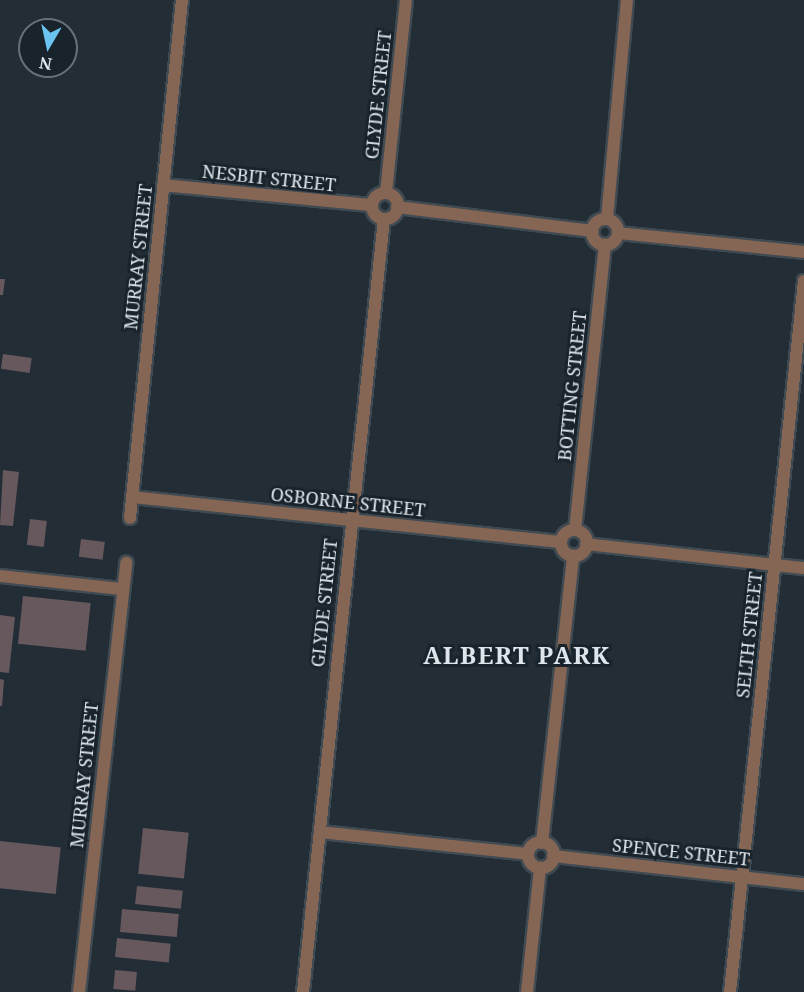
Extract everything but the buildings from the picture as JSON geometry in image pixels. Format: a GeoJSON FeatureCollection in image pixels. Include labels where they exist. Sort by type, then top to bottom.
{"type":"FeatureCollection","features":[{"type":"Feature","properties":{"kind":"street","name":"MURRAY STREET"},"geometry":{"type":"LineString","coordinates":[[130,518],[182,0]]}},
{"type":"Feature","properties":{"kind":"street","name":"GLYDE STREET"},"geometry":{"type":"LineString","coordinates":[[386,193],[406,0]]}},
{"type":"Feature","properties":{"kind":"street"},"geometry":{"type":"LineString","coordinates":[[607,219],[627,0]]}},
{"type":"Feature","properties":{"kind":"street","name":"NESBIT STREET"},"geometry":{"type":"LineString","coordinates":[[164,185],[372,205]]}},
{"type":"Feature","properties":{"kind":"street"},"geometry":{"type":"LineString","coordinates":[[386,193],[393,196],[398,207],[395,214],[384,219],[376,216],[372,205],[375,198],[386,193]]}},
{"type":"Feature","properties":{"kind":"street"},"geometry":{"type":"LineString","coordinates":[[398,207],[593,231]]}},
{"type":"Feature","properties":{"kind":"street","name":"GLYDE STREET"},"geometry":{"type":"LineString","coordinates":[[303,992],[384,219]]}},
{"type":"Feature","properties":{"kind":"street"},"geometry":{"type":"LineString","coordinates":[[607,219],[617,226],[618,232],[612,243],[605,245],[597,242],[593,231],[599,221],[607,219]]}},
{"type":"Feature","properties":{"kind":"street"},"geometry":{"type":"LineString","coordinates":[[618,232],[804,252]]}},
{"type":"Feature","properties":{"kind":"street","name":"BOTTING STREET"},"geometry":{"type":"LineString","coordinates":[[575,530],[605,245]]}},
{"type":"Feature","properties":{"kind":"street","name":"SELTH STREET"},"geometry":{"type":"LineString","coordinates":[[730,992],[804,281]]}},
{"type":"Feature","properties":{"kind":"street","name":"OSBORNE STREET"},"geometry":{"type":"LineString","coordinates":[[132,497],[561,542]]}},
{"type":"Feature","properties":{"kind":"street"},"geometry":{"type":"LineString","coordinates":[[575,530],[585,537],[586,544],[580,554],[573,556],[562,549],[561,542],[568,531],[575,530]]}},
{"type":"Feature","properties":{"kind":"street"},"geometry":{"type":"LineString","coordinates":[[586,544],[804,568]]}},
{"type":"Feature","properties":{"kind":"street"},"geometry":{"type":"LineString","coordinates":[[542,843],[573,556]]}},
{"type":"Feature","properties":{"kind":"street","name":"MURRAY STREET"},"geometry":{"type":"LineString","coordinates":[[79,992],[126,562]]}},
{"type":"Feature","properties":{"kind":"street"},"geometry":{"type":"LineString","coordinates":[[0,576],[122,589]]}},
{"type":"Feature","properties":{"kind":"street"},"geometry":{"type":"LineString","coordinates":[[320,832],[528,854]]}},
{"type":"Feature","properties":{"kind":"street"},"geometry":{"type":"LineString","coordinates":[[542,843],[549,846],[553,856],[548,866],[540,868],[532,866],[528,854],[531,847],[542,843]]}},
{"type":"Feature","properties":{"kind":"street","name":"SPENCE STREET"},"geometry":{"type":"LineString","coordinates":[[553,856],[804,884]]}},
{"type":"Feature","properties":{"kind":"street"},"geometry":{"type":"LineString","coordinates":[[527,992],[540,868]]}},
{"type":"Feature","properties":{"kind":"district","name":"ALBERT PARK"},"geometry":{"type":"Point","coordinates":[517,655]}}]}
